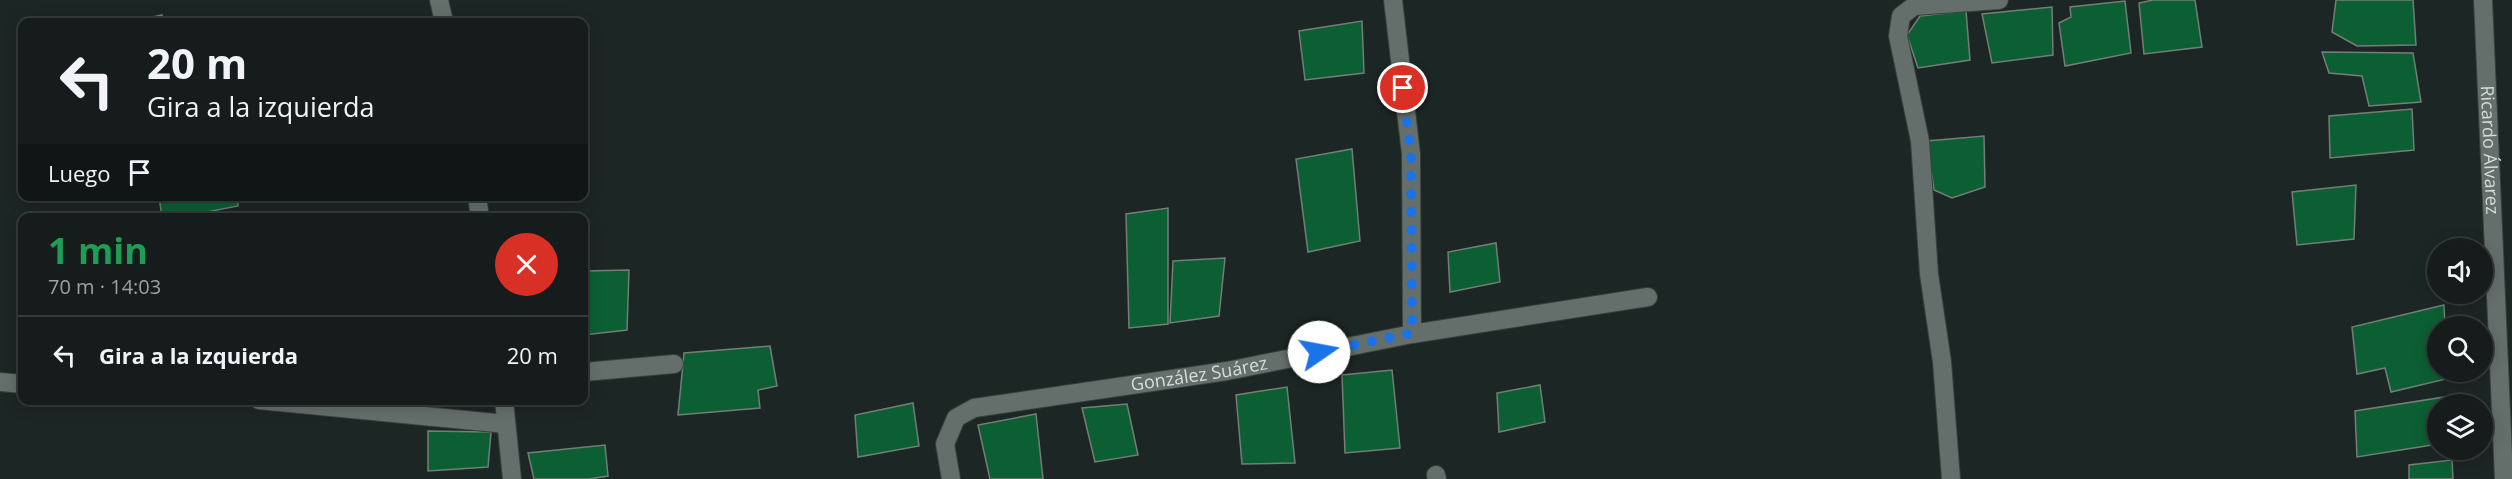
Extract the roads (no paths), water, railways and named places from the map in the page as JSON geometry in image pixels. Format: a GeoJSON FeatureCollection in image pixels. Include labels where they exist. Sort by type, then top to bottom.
{"type":"FeatureCollection","features":[{"type":"Feature","properties":{"kind":"street"},"geometry":{"type":"LineString","coordinates":[[440,0],[443,18]]}},
{"type":"Feature","properties":{"kind":"street"},"geometry":{"type":"LineString","coordinates":[[1393,0],[1411,154],[1412,333]]}},
{"type":"Feature","properties":{"kind":"street"},"geometry":{"type":"LineString","coordinates":[[1951,479],[1942,362],[1929,274],[1920,141],[1898,36],[1901,16],[1914,6],[1999,0]]}},
{"type":"Feature","properties":{"kind":"street","name":"Ricardo Álvarez"},"geometry":{"type":"LineString","coordinates":[[2483,0],[2506,410],[2504,479]]}},
{"type":"Feature","properties":{"kind":"street","name":"González Suárez"},"geometry":{"type":"LineString","coordinates":[[951,479],[945,444],[956,418],[974,408],[1227,371],[1412,333],[1648,297]]}},
{"type":"Feature","properties":{"kind":"street"},"geometry":{"type":"LineString","coordinates":[[588,372],[674,364]]}},
{"type":"Feature","properties":{"kind":"street"},"geometry":{"type":"LineString","coordinates":[[0,382],[18,384]]}},
{"type":"Feature","properties":{"kind":"street"},"geometry":{"type":"LineString","coordinates":[[310,405],[506,424]]}},
{"type":"Feature","properties":{"kind":"street"},"geometry":{"type":"LineString","coordinates":[[504,405],[512,479]]}}]}
